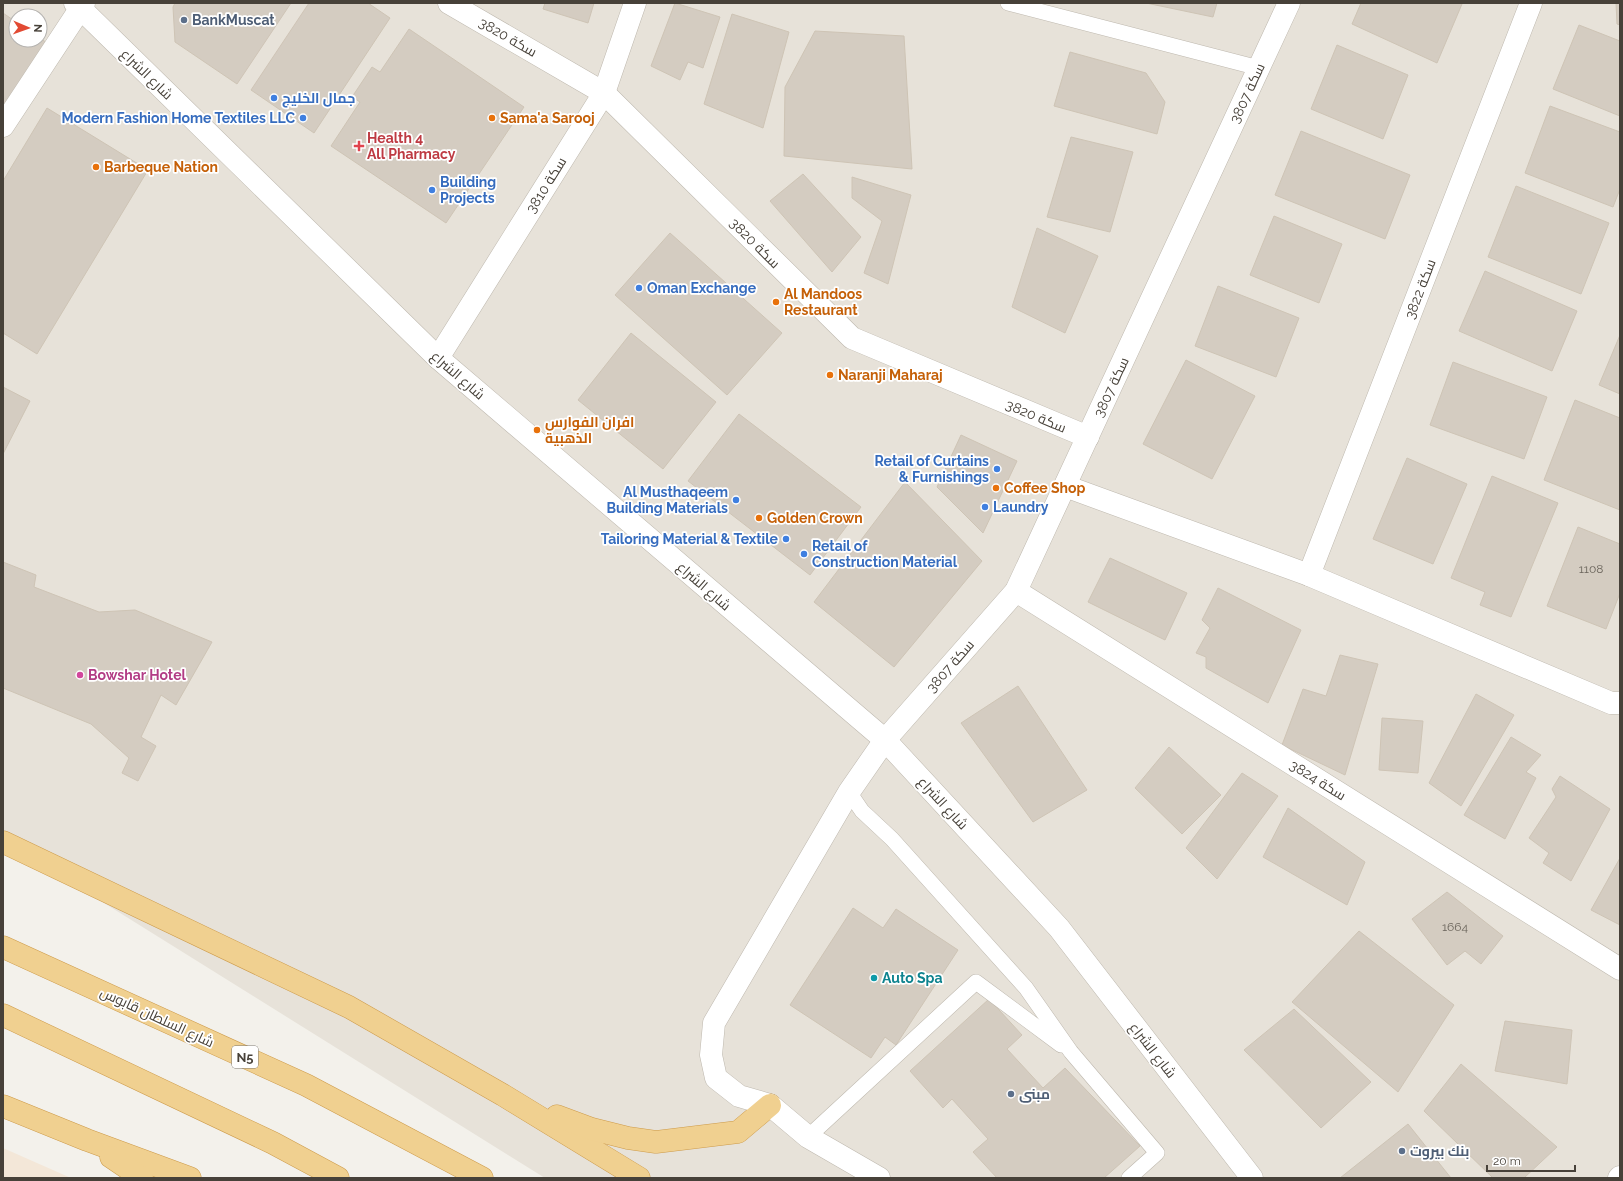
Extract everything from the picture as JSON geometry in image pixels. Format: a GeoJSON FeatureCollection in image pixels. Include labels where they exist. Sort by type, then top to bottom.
{"type":"FeatureCollection","features":[{"type":"Feature","properties":{"kind":"highway"},"geometry":{"type":"LineString","coordinates":[[3,842],[349,1007],[503,1095],[639,1178]]}},
{"type":"Feature","properties":{"kind":"highway","name":"شارع السلطان قابوس"},"geometry":{"type":"LineString","coordinates":[[3,947],[306,1085],[482,1178]]}},
{"type":"Feature","properties":{"kind":"highway"},"geometry":{"type":"LineString","coordinates":[[3,1015],[274,1143],[338,1178]]}},
{"type":"Feature","properties":{"kind":"highway"},"geometry":{"type":"LineString","coordinates":[[503,1095],[592,1129],[628,1138],[656,1142],[738,1132],[770,1105]]}},
{"type":"Feature","properties":{"kind":"highway"},"geometry":{"type":"LineString","coordinates":[[3,1106],[87,1140],[190,1178]]}},
{"type":"Feature","properties":{"kind":"highway"},"geometry":{"type":"LineString","coordinates":[[87,1140],[142,1178]]}},
{"type":"Feature","properties":{"kind":"street","name":"سكة 3820"},"geometry":{"type":"LineString","coordinates":[[449,3],[604,93],[852,338],[1088,437]]}},
{"type":"Feature","properties":{"kind":"street","name":"سكة 3810"},"geometry":{"type":"LineString","coordinates":[[438,358],[604,93],[635,3]]}},
{"type":"Feature","properties":{"kind":"street","name":"سكة 3807"},"geometry":{"type":"LineString","coordinates":[[770,1105],[739,1096],[716,1078],[711,1055],[714,1023],[849,792],[885,740],[1016,591],[1289,3]]}},
{"type":"Feature","properties":{"kind":"street","name":"سكة 3822"},"geometry":{"type":"LineString","coordinates":[[1309,575],[1531,3]]}},
{"type":"Feature","properties":{"kind":"street"},"geometry":{"type":"LineString","coordinates":[[3,126],[79,5]]}},
{"type":"Feature","properties":{"kind":"street","name":"شارع الشراع"},"geometry":{"type":"LineString","coordinates":[[79,5],[438,358],[885,740],[1059,928],[1252,1178]]}},
{"type":"Feature","properties":{"kind":"street"},"geometry":{"type":"LineString","coordinates":[[1065,486],[1309,575],[1611,703],[1620,703]]}},
{"type":"Feature","properties":{"kind":"street","name":"سكة 3824"},"geometry":{"type":"LineString","coordinates":[[1016,591],[1620,969]]}},
{"type":"Feature","properties":{"kind":"street"},"geometry":{"type":"LineString","coordinates":[[770,1105],[808,1137],[879,1178]]}},
{"type":"Feature","properties":{"kind":"lane"},"geometry":{"type":"LineString","coordinates":[[1008,3],[1259,68]]}},
{"type":"Feature","properties":{"kind":"lane"},"geometry":{"type":"LineString","coordinates":[[849,792],[862,811],[892,839],[1026,988],[1071,1052],[1157,1153],[1129,1178]]}},
{"type":"Feature","properties":{"kind":"lane"},"geometry":{"type":"LineString","coordinates":[[808,1137],[976,982],[1071,1052]]}},
{"type":"Feature","properties":{"kind":"shaded area"},"geometry":{"type":"Polygon","coordinates":[[[3,3],[1620,3],[1620,1178],[545,1178],[3,840],[3,3]]]}},
{"type":"Feature","properties":{"kind":"shaded area"},"geometry":{"type":"Polygon","coordinates":[[[3,1148],[71,1178],[3,1178],[3,1148]]]}},
{"type":"Feature","properties":{"kind":"building"},"geometry":{"type":"Polygon","coordinates":[[[175,3],[291,3],[237,84],[175,42],[173,7],[175,3]]]}},
{"type":"Feature","properties":{"kind":"building"},"geometry":{"type":"Polygon","coordinates":[[[309,3],[368,3],[390,18],[314,133],[251,90],[309,3]]]}},
{"type":"Feature","properties":{"kind":"building"},"geometry":{"type":"Polygon","coordinates":[[[545,3],[594,3],[588,23],[543,9],[545,3]]]}},
{"type":"Feature","properties":{"kind":"building"},"geometry":{"type":"Polygon","coordinates":[[[675,3],[720,17],[703,68],[688,62],[680,80],[651,66],[675,3]]]}},
{"type":"Feature","properties":{"kind":"building"},"geometry":{"type":"Polygon","coordinates":[[[1146,3],[1217,3],[1213,17],[1146,3]]]}},
{"type":"Feature","properties":{"kind":"building"},"geometry":{"type":"Polygon","coordinates":[[[1361,3],[1462,4],[1437,63],[1352,24],[1361,3]]]}},
{"type":"Feature","properties":{"kind":"building"},"geometry":{"type":"Polygon","coordinates":[[[1616,3],[1620,3],[1620,25],[1617,24],[1616,3]]]}},
{"type":"Feature","properties":{"kind":"building"},"geometry":{"type":"Polygon","coordinates":[[[3,13],[8,16],[8,48],[44,48],[3,110],[3,13]]]}},
{"type":"Feature","properties":{"kind":"building"},"geometry":{"type":"Polygon","coordinates":[[[732,14],[789,32],[763,128],[704,104],[732,14]]]}},
{"type":"Feature","properties":{"kind":"building"},"geometry":{"type":"Polygon","coordinates":[[[1579,25],[1620,41],[1620,116],[1553,89],[1579,25]]]}},
{"type":"Feature","properties":{"kind":"building"},"geometry":{"type":"Polygon","coordinates":[[[409,29],[524,107],[446,223],[331,146],[360,102],[352,97],[372,67],[380,72],[409,29]]]}},
{"type":"Feature","properties":{"kind":"building"},"geometry":{"type":"Polygon","coordinates":[[[815,31],[904,36],[912,169],[784,156],[785,87],[815,31]]]}},
{"type":"Feature","properties":{"kind":"building"},"geometry":{"type":"Polygon","coordinates":[[[1337,45],[1408,75],[1383,139],[1311,109],[1337,45]]]}},
{"type":"Feature","properties":{"kind":"building"},"geometry":{"type":"Polygon","coordinates":[[[1070,52],[1146,73],[1165,102],[1157,134],[1054,106],[1070,52]]]}},
{"type":"Feature","properties":{"kind":"building"},"geometry":{"type":"Polygon","coordinates":[[[1550,106],[1620,132],[1620,189],[1613,207],[1525,173],[1550,106]]]}},
{"type":"Feature","properties":{"kind":"building"},"geometry":{"type":"Polygon","coordinates":[[[47,108],[148,170],[37,354],[3,333],[3,181],[47,108]]]}},
{"type":"Feature","properties":{"kind":"building"},"geometry":{"type":"Polygon","coordinates":[[[1301,131],[1410,175],[1385,239],[1275,195],[1301,131]]]}},
{"type":"Feature","properties":{"kind":"building"},"geometry":{"type":"Polygon","coordinates":[[[1071,137],[1133,152],[1110,232],[1047,217],[1071,137]]]}},
{"type":"Feature","properties":{"kind":"building"},"geometry":{"type":"Polygon","coordinates":[[[803,174],[861,237],[832,272],[770,201],[803,174]]]}},
{"type":"Feature","properties":{"kind":"building"},"geometry":{"type":"Polygon","coordinates":[[[852,177],[911,195],[888,284],[864,273],[882,221],[852,198],[852,177]]]}},
{"type":"Feature","properties":{"kind":"building"},"geometry":{"type":"Polygon","coordinates":[[[1516,186],[1609,223],[1581,294],[1488,257],[1516,186]]]}},
{"type":"Feature","properties":{"kind":"building"},"geometry":{"type":"Polygon","coordinates":[[[1274,216],[1342,244],[1319,303],[1250,275],[1274,216]]]}},
{"type":"Feature","properties":{"kind":"building"},"geometry":{"type":"Polygon","coordinates":[[[1037,228],[1098,256],[1065,333],[1012,307],[1037,228]]]}},
{"type":"Feature","properties":{"kind":"building"},"geometry":{"type":"Polygon","coordinates":[[[670,233],[782,333],[727,395],[615,295],[670,233]]]}},
{"type":"Feature","properties":{"kind":"building"},"geometry":{"type":"Polygon","coordinates":[[[1485,271],[1577,311],[1552,371],[1459,331],[1485,271]]]}},
{"type":"Feature","properties":{"kind":"building"},"geometry":{"type":"Polygon","coordinates":[[[1218,286],[1299,318],[1276,377],[1195,346],[1218,286]]]}},
{"type":"Feature","properties":{"kind":"building"},"geometry":{"type":"Polygon","coordinates":[[[631,333],[716,402],[663,469],[578,400],[631,333]]]}},
{"type":"Feature","properties":{"kind":"building"},"geometry":{"type":"Polygon","coordinates":[[[1620,335],[1620,394],[1599,385],[1620,335]]]}},
{"type":"Feature","properties":{"kind":"building"},"geometry":{"type":"Polygon","coordinates":[[[1186,360],[1255,396],[1212,479],[1143,444],[1186,360]]]}},
{"type":"Feature","properties":{"kind":"building"},"geometry":{"type":"Polygon","coordinates":[[[1453,362],[1547,397],[1524,459],[1430,425],[1453,362]]]}},
{"type":"Feature","properties":{"kind":"building"},"geometry":{"type":"Polygon","coordinates":[[[3,387],[30,401],[3,454],[3,387]]]}},
{"type":"Feature","properties":{"kind":"building"},"geometry":{"type":"Polygon","coordinates":[[[1575,400],[1620,418],[1620,510],[1544,480],[1575,400]]]}},
{"type":"Feature","properties":{"kind":"building"},"geometry":{"type":"Polygon","coordinates":[[[739,414],[861,507],[810,575],[688,481],[739,414]]]}},
{"type":"Feature","properties":{"kind":"building"},"geometry":{"type":"Polygon","coordinates":[[[961,435],[1017,461],[983,533],[937,487],[961,435]]]}},
{"type":"Feature","properties":{"kind":"building"},"geometry":{"type":"Polygon","coordinates":[[[1407,458],[1467,484],[1433,564],[1373,539],[1407,458]]]}},
{"type":"Feature","properties":{"kind":"building"},"geometry":{"type":"Polygon","coordinates":[[[1492,476],[1558,503],[1511,617],[1480,605],[1485,592],[1451,578],[1492,476]]]}},
{"type":"Feature","properties":{"kind":"building"},"geometry":{"type":"Polygon","coordinates":[[[905,482],[982,561],[894,667],[814,602],[905,482]]]}},
{"type":"Feature","properties":{"kind":"building"},"geometry":{"type":"Polygon","coordinates":[[[1578,527],[1620,544],[1620,593],[1606,629],[1547,606],[1578,527]]]}},
{"type":"Feature","properties":{"kind":"building"},"geometry":{"type":"Polygon","coordinates":[[[1110,558],[1187,593],[1165,640],[1088,602],[1110,558]]]}},
{"type":"Feature","properties":{"kind":"building"},"geometry":{"type":"Polygon","coordinates":[[[3,562],[36,575],[34,587],[99,612],[135,610],[212,642],[176,705],[161,695],[141,737],[156,746],[138,781],[122,773],[129,758],[91,724],[3,688],[3,562]]]}},
{"type":"Feature","properties":{"kind":"building"},"geometry":{"type":"Polygon","coordinates":[[[1218,588],[1301,630],[1268,703],[1206,668],[1206,657],[1196,653],[1210,628],[1202,620],[1218,588]]]}},
{"type":"Feature","properties":{"kind":"building"},"geometry":{"type":"Polygon","coordinates":[[[1340,655],[1378,664],[1345,775],[1282,745],[1303,689],[1326,696],[1340,655]]]}},
{"type":"Feature","properties":{"kind":"building"},"geometry":{"type":"Polygon","coordinates":[[[1018,686],[1087,790],[1033,822],[961,723],[1018,686]]]}},
{"type":"Feature","properties":{"kind":"building"},"geometry":{"type":"Polygon","coordinates":[[[1476,694],[1514,715],[1461,806],[1429,783],[1476,694]]]}},
{"type":"Feature","properties":{"kind":"building"},"geometry":{"type":"Polygon","coordinates":[[[1382,718],[1423,721],[1418,773],[1379,770],[1382,718]]]}},
{"type":"Feature","properties":{"kind":"building"},"geometry":{"type":"Polygon","coordinates":[[[1511,737],[1541,755],[1526,772],[1536,778],[1505,839],[1464,815],[1511,737]]]}},
{"type":"Feature","properties":{"kind":"building"},"geometry":{"type":"Polygon","coordinates":[[[1169,747],[1221,795],[1182,834],[1135,788],[1169,747]]]}},
{"type":"Feature","properties":{"kind":"building"},"geometry":{"type":"Polygon","coordinates":[[[1242,773],[1278,796],[1217,879],[1186,848],[1242,773]]]}},
{"type":"Feature","properties":{"kind":"building"},"geometry":{"type":"Polygon","coordinates":[[[1560,776],[1610,809],[1571,881],[1543,863],[1549,853],[1529,838],[1556,797],[1552,789],[1560,776]]]}},
{"type":"Feature","properties":{"kind":"building"},"geometry":{"type":"Polygon","coordinates":[[[1288,808],[1365,862],[1347,905],[1263,857],[1288,808]]]}},
{"type":"Feature","properties":{"kind":"building"},"geometry":{"type":"Polygon","coordinates":[[[1620,858],[1620,925],[1591,910],[1620,858]]]}},
{"type":"Feature","properties":{"kind":"building"},"geometry":{"type":"Polygon","coordinates":[[[1447,892],[1503,936],[1481,964],[1465,951],[1447,965],[1412,919],[1447,892]]]}},
{"type":"Feature","properties":{"kind":"building","name":"Auto Spa"},"geometry":{"type":"Polygon","coordinates":[[[853,908],[883,928],[896,909],[958,950],[896,1045],[885,1037],[871,1058],[790,1005],[853,908]]]}},
{"type":"Feature","properties":{"kind":"building"},"geometry":{"type":"Polygon","coordinates":[[[1359,931],[1454,1005],[1398,1092],[1292,1002],[1359,931]]]}},
{"type":"Feature","properties":{"kind":"building","name":"مبنى"},"geometry":{"type":"Polygon","coordinates":[[[989,999],[1022,1035],[1007,1049],[1043,1088],[1065,1068],[1140,1146],[1104,1178],[997,1178],[973,1152],[988,1139],[952,1099],[943,1108],[910,1071],[989,999]]]}},
{"type":"Feature","properties":{"kind":"building"},"geometry":{"type":"Polygon","coordinates":[[[1294,1009],[1371,1082],[1321,1128],[1244,1050],[1294,1009]]]}},
{"type":"Feature","properties":{"kind":"building"},"geometry":{"type":"Polygon","coordinates":[[[1505,1021],[1572,1030],[1567,1084],[1495,1071],[1505,1021]]]}},
{"type":"Feature","properties":{"kind":"building"},"geometry":{"type":"Polygon","coordinates":[[[1461,1064],[1557,1147],[1524,1178],[1493,1178],[1424,1111],[1461,1064]]]}},
{"type":"Feature","properties":{"kind":"building","name":"بنك بيروت"},"geometry":{"type":"Polygon","coordinates":[[[1408,1124],[1451,1178],[1340,1178],[1408,1124]]]}},
{"type":"Feature","properties":{"kind":"place","name":"BankMuscat"},"geometry":{"type":"Point","coordinates":[184,20]}},
{"type":"Feature","properties":{"kind":"place","name":"جمال الخليج"},"geometry":{"type":"Point","coordinates":[274,98]}},
{"type":"Feature","properties":{"kind":"place","name":"Modern Fashion Home Textiles LLC"},"geometry":{"type":"Point","coordinates":[303,118]}},
{"type":"Feature","properties":{"kind":"place","name":"Sama'a Sarooj"},"geometry":{"type":"Point","coordinates":[492,118]}},
{"type":"Feature","properties":{"kind":"place","name":"Health 4 All Pharmacy"},"geometry":{"type":"Point","coordinates":[359,146]}},
{"type":"Feature","properties":{"kind":"place","name":"Barbeque Nation"},"geometry":{"type":"Point","coordinates":[96,167]}},
{"type":"Feature","properties":{"kind":"place","name":"Building Projects"},"geometry":{"type":"Point","coordinates":[432,190]}},
{"type":"Feature","properties":{"kind":"place","name":"Oman Exchange"},"geometry":{"type":"Point","coordinates":[639,288]}},
{"type":"Feature","properties":{"kind":"place","name":"Al Mandoos Restaurant"},"geometry":{"type":"Point","coordinates":[776,302]}},
{"type":"Feature","properties":{"kind":"place","name":"Naranji Maharaj"},"geometry":{"type":"Point","coordinates":[830,375]}},
{"type":"Feature","properties":{"kind":"place","name":"افران الفوارس الذهبية"},"geometry":{"type":"Point","coordinates":[537,430]}},
{"type":"Feature","properties":{"kind":"place","name":"Retail of Curtains & Furnishings"},"geometry":{"type":"Point","coordinates":[997,469]}},
{"type":"Feature","properties":{"kind":"place","name":"Coffee Shop"},"geometry":{"type":"Point","coordinates":[996,488]}},
{"type":"Feature","properties":{"kind":"place","name":"Al Musthaqeem Building Materials"},"geometry":{"type":"Point","coordinates":[736,500]}},
{"type":"Feature","properties":{"kind":"place","name":"Laundry"},"geometry":{"type":"Point","coordinates":[985,507]}},
{"type":"Feature","properties":{"kind":"place","name":"Golden Crown"},"geometry":{"type":"Point","coordinates":[759,518]}},
{"type":"Feature","properties":{"kind":"place","name":"Tailoring Material & Textile"},"geometry":{"type":"Point","coordinates":[786,539]}},
{"type":"Feature","properties":{"kind":"place","name":"Retail of Construction Material"},"geometry":{"type":"Point","coordinates":[804,554]}},
{"type":"Feature","properties":{"kind":"place","name":"Bowshar Hotel"},"geometry":{"type":"Point","coordinates":[80,675]}},
{"type":"Feature","properties":{"kind":"place","name":"Auto Spa"},"geometry":{"type":"Point","coordinates":[874,978]}},
{"type":"Feature","properties":{"kind":"place","name":"مبنى"},"geometry":{"type":"Point","coordinates":[1011,1094]}},
{"type":"Feature","properties":{"kind":"place","name":"بنك بيروت"},"geometry":{"type":"Point","coordinates":[1402,1151]}}]}
